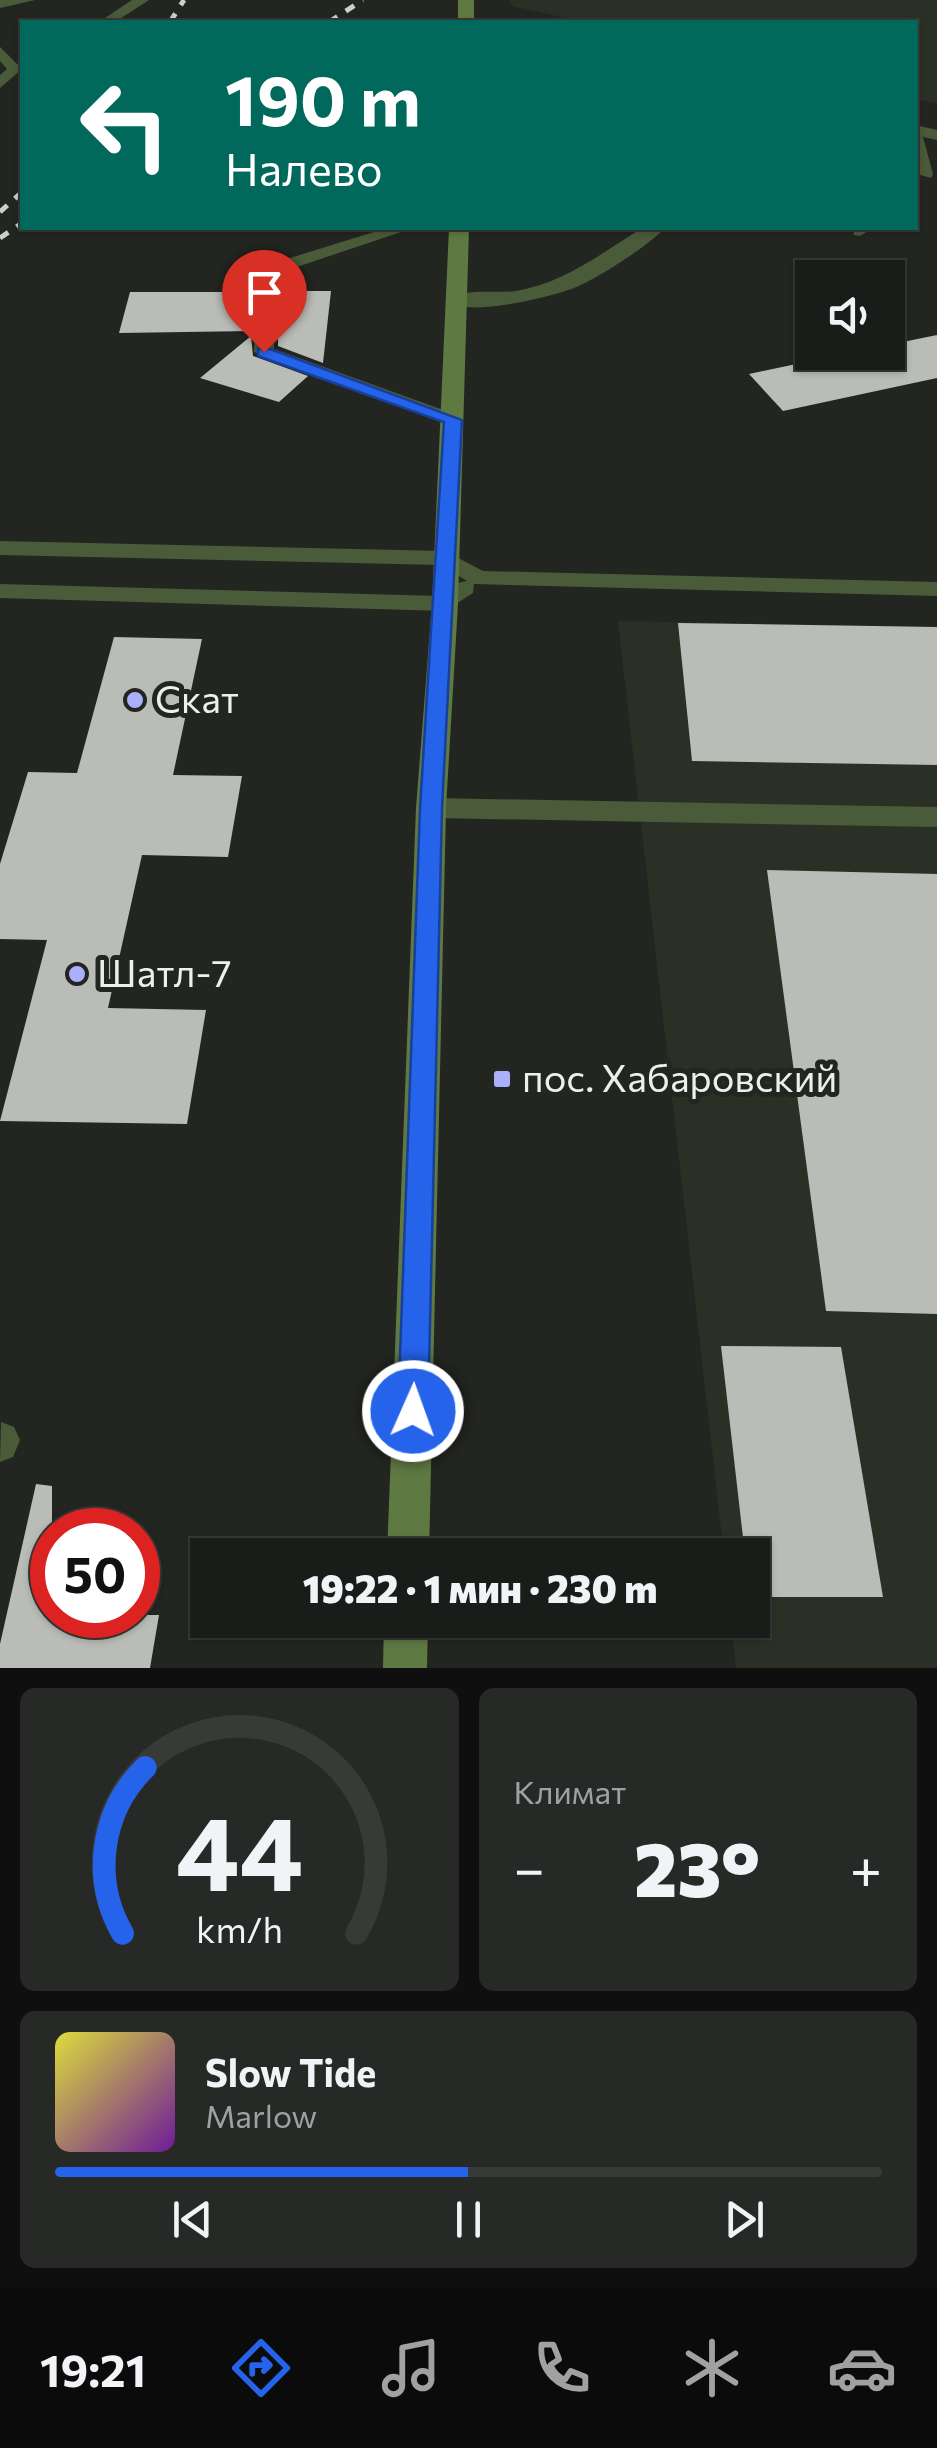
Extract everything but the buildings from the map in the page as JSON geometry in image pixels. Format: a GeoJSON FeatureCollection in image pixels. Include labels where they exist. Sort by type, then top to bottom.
{"type":"FeatureCollection","features":[{"type":"Feature","properties":{"kind":"main road"},"geometry":{"type":"LineString","coordinates":[[409,1538],[431,808],[445,604],[459,230]]}},
{"type":"Feature","properties":{"kind":"main road"},"geometry":{"type":"LineString","coordinates":[[405,1668],[406,1638]]}},
{"type":"Feature","properties":{"kind":"street"},"geometry":{"type":"LineString","coordinates":[[457,301],[518,297],[570,282],[652,230]]}},
{"type":"Feature","properties":{"kind":"lane"},"geometry":{"type":"LineString","coordinates":[[0,4],[28,0]]}},
{"type":"Feature","properties":{"kind":"lane"},"geometry":{"type":"LineString","coordinates":[[109,20],[142,0]]}},
{"type":"Feature","properties":{"kind":"lane"},"geometry":{"type":"LineString","coordinates":[[0,83],[15,69],[11,58]]}},
{"type":"Feature","properties":{"kind":"lane"},"geometry":{"type":"LineString","coordinates":[[918,145],[926,178]]}},
{"type":"Feature","properties":{"kind":"lane"},"geometry":{"type":"LineString","coordinates":[[398,230],[271,270],[265,293],[264,352],[453,420]]}},
{"type":"Feature","properties":{"kind":"lane"},"geometry":{"type":"LineString","coordinates":[[0,548],[445,558],[478,578],[937,589]]}},
{"type":"Feature","properties":{"kind":"lane"},"geometry":{"type":"LineString","coordinates":[[0,591],[445,604],[478,578]]}},
{"type":"Feature","properties":{"kind":"lane"},"geometry":{"type":"LineString","coordinates":[[431,808],[937,818]]}},
{"type":"Feature","properties":{"kind":"shaded area"},"geometry":{"type":"Polygon","coordinates":[[[510,0],[937,0],[937,103],[918,100],[918,20],[574,20],[512,6],[510,0]]]}},
{"type":"Feature","properties":{"kind":"shaded area"},"geometry":{"type":"Polygon","coordinates":[[[618,621],[937,627],[937,1668],[736,1668],[733,1638],[770,1638],[770,1538],[722,1538],[618,621]]]}},
{"type":"Feature","properties":{"kind":"railway"},"geometry":{"type":"LineString","coordinates":[[171,20],[184,0]]}},
{"type":"Feature","properties":{"kind":"railway"},"geometry":{"type":"LineString","coordinates":[[332,20],[363,0]]}},
{"type":"Feature","properties":{"kind":"railway"},"geometry":{"type":"LineString","coordinates":[[0,212],[20,194]]}},
{"type":"Feature","properties":{"kind":"railway"},"geometry":{"type":"LineString","coordinates":[[0,238],[20,224]]}},
{"type":"Feature","properties":{"kind":"place","name":"Скат"},"geometry":{"type":"Point","coordinates":[135,700]}},
{"type":"Feature","properties":{"kind":"place","name":"Шатл-7"},"geometry":{"type":"Point","coordinates":[77,974]}},
{"type":"Feature","properties":{"kind":"place","name":"пос. Хабаровский"},"geometry":{"type":"Point","coordinates":[502,1079]}},
{"type":"Feature","properties":{"kind":"route"},"geometry":{"type":"LineString","coordinates":[[264,352],[453,420],[431,808],[413,1411]]}}]}
